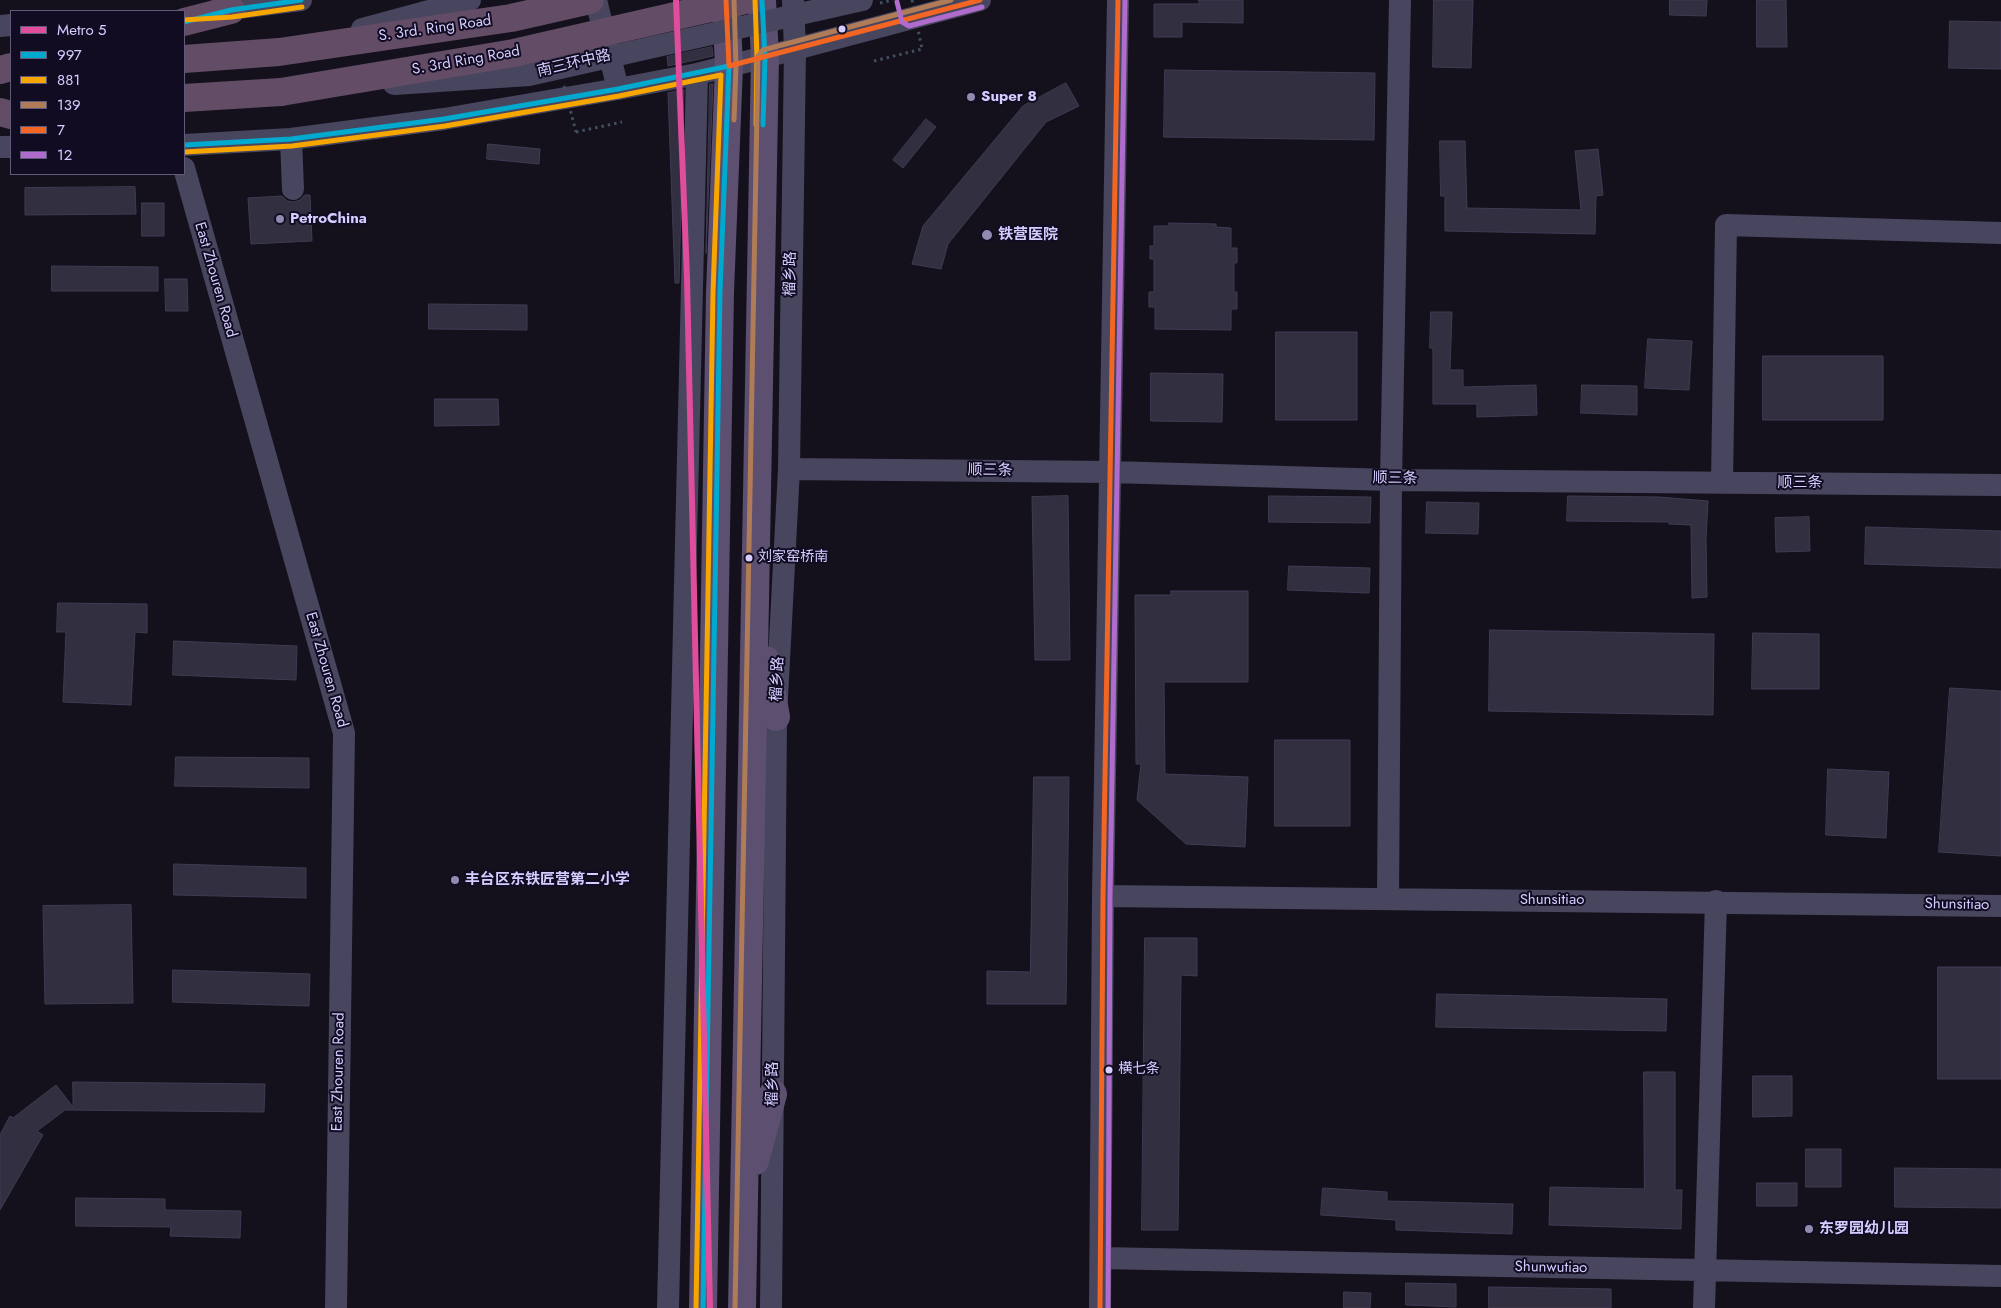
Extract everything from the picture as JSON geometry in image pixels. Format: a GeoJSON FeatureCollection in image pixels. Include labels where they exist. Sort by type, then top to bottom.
{"type":"FeatureCollection","features":[{"type":"Feature","properties":{"kind":"highway","name":"S. 3rd. Ring Road"},"geometry":{"type":"LineString","coordinates":[[279,52],[511,18],[590,0]]}},
{"type":"Feature","properties":{"kind":"highway","name":"S. 3rd Ring Road"},"geometry":{"type":"LineString","coordinates":[[185,98],[281,92],[514,53],[745,0]]}},
{"type":"Feature","properties":{"kind":"highway"},"geometry":{"type":"LineString","coordinates":[[185,22],[231,10]]}},
{"type":"Feature","properties":{"kind":"highway"},"geometry":{"type":"LineString","coordinates":[[185,59],[279,52]]}},
{"type":"Feature","properties":{"kind":"main road"},"geometry":{"type":"LineString","coordinates":[[703,1308],[720,292],[729,66],[726,0]]}},
{"type":"Feature","properties":{"kind":"main road"},"geometry":{"type":"LineString","coordinates":[[742,1308],[765,58],[762,0]]}},
{"type":"Feature","properties":{"kind":"main road"},"geometry":{"type":"LineString","coordinates":[[755,601],[776,717]]}},
{"type":"Feature","properties":{"kind":"main road"},"geometry":{"type":"LineString","coordinates":[[744,1204],[773,1094]]}},
{"type":"Feature","properties":{"kind":"street"},"geometry":{"type":"LineString","coordinates":[[185,13],[231,10],[301,0]]}},
{"type":"Feature","properties":{"kind":"street"},"geometry":{"type":"LineString","coordinates":[[279,52],[470,0]]}},
{"type":"Feature","properties":{"kind":"street"},"geometry":{"type":"LineString","coordinates":[[596,0],[618,89]]}},
{"type":"Feature","properties":{"kind":"street","name":"榴乡路"},"geometry":{"type":"LineString","coordinates":[[771,1308],[776,717],[789,468],[795,50],[793,0]]}},
{"type":"Feature","properties":{"kind":"street","name":"南三环中路"},"geometry":{"type":"LineString","coordinates":[[281,92],[529,74],[862,0]]}},
{"type":"Feature","properties":{"kind":"street","name":"南三环中路"},"geometry":{"type":"LineString","coordinates":[[185,145],[291,139],[444,119],[618,89],[697,74],[795,50],[908,6],[980,0]]}},
{"type":"Feature","properties":{"kind":"street"},"geometry":{"type":"LineString","coordinates":[[1100,1308],[1103,896],[1118,0]]}},
{"type":"Feature","properties":{"kind":"street"},"geometry":{"type":"LineString","coordinates":[[1388,899],[1391,480],[1400,0]]}},
{"type":"Feature","properties":{"kind":"street"},"geometry":{"type":"LineString","coordinates":[[668,1308],[697,74]]}},
{"type":"Feature","properties":{"kind":"street"},"geometry":{"type":"LineString","coordinates":[[291,139],[293,189]]}},
{"type":"Feature","properties":{"kind":"street","name":"East Zhouren Road"},"geometry":{"type":"LineString","coordinates":[[185,172],[344,733],[336,1308]]}},
{"type":"Feature","properties":{"kind":"street"},"geometry":{"type":"LineString","coordinates":[[1722,482],[1726,225],[2001,233]]}},
{"type":"Feature","properties":{"kind":"street","name":"顺三条"},"geometry":{"type":"LineString","coordinates":[[789,468],[1111,472],[1391,480],[2001,485]]}},
{"type":"Feature","properties":{"kind":"street","name":"Shunsitiao"},"geometry":{"type":"LineString","coordinates":[[1103,896],[1716,901],[2001,906]]}},
{"type":"Feature","properties":{"kind":"street"},"geometry":{"type":"LineString","coordinates":[[1704,1308],[1716,901]]}},
{"type":"Feature","properties":{"kind":"street","name":"Shunwutiao"},"geometry":{"type":"LineString","coordinates":[[1101,1258],[2001,1276]]}},
{"type":"Feature","properties":{"kind":"path"},"geometry":{"type":"LineString","coordinates":[[874,61],[922,48],[908,6]]}},
{"type":"Feature","properties":{"kind":"path"},"geometry":{"type":"LineString","coordinates":[[576,132],[622,122]]}},
{"type":"Feature","properties":{"kind":"building"},"geometry":{"type":"Polygon","coordinates":[[[1199,0],[1243,0],[1243,23],[1182,22],[1182,37],[1154,37],[1154,4],[1199,4],[1199,0]]]}},
{"type":"Feature","properties":{"kind":"building"},"geometry":{"type":"Polygon","coordinates":[[[1434,0],[1473,0],[1471,68],[1433,67],[1434,0]]]}},
{"type":"Feature","properties":{"kind":"building"},"geometry":{"type":"Polygon","coordinates":[[[1670,0],[1707,0],[1706,16],[1670,15],[1670,0]]]}},
{"type":"Feature","properties":{"kind":"building"},"geometry":{"type":"Polygon","coordinates":[[[1757,0],[1786,0],[1787,47],[1757,47],[1757,0]]]}},
{"type":"Feature","properties":{"kind":"building"},"geometry":{"type":"Polygon","coordinates":[[[1950,21],[2001,22],[2001,69],[1949,68],[1950,21]]]}},
{"type":"Feature","properties":{"kind":"building"},"geometry":{"type":"Polygon","coordinates":[[[712,47],[713,56],[668,66],[667,57],[712,47]]]}},
{"type":"Feature","properties":{"kind":"building"},"geometry":{"type":"Polygon","coordinates":[[[1165,70],[1375,73],[1374,140],[1164,137],[1165,70]]]}},
{"type":"Feature","properties":{"kind":"building"},"geometry":{"type":"Polygon","coordinates":[[[1066,83],[1079,106],[1046,122],[948,244],[941,269],[912,264],[923,226],[1023,106],[1066,83]]]}},
{"type":"Feature","properties":{"kind":"building"},"geometry":{"type":"Polygon","coordinates":[[[710,84],[713,84],[706,253],[710,84]]]}},
{"type":"Feature","properties":{"kind":"building"},"geometry":{"type":"Polygon","coordinates":[[[684,90],[679,283],[675,283],[668,93],[684,90]]]}},
{"type":"Feature","properties":{"kind":"building"},"geometry":{"type":"Polygon","coordinates":[[[926,119],[936,127],[903,168],[893,160],[926,119]]]}},
{"type":"Feature","properties":{"kind":"building"},"geometry":{"type":"Polygon","coordinates":[[[1440,141],[1465,141],[1467,208],[1581,210],[1575,151],[1598,149],[1603,195],[1596,196],[1595,234],[1445,231],[1445,196],[1441,196],[1440,141]]]}},
{"type":"Feature","properties":{"kind":"building"},"geometry":{"type":"Polygon","coordinates":[[[488,144],[540,149],[539,164],[487,159],[488,144]]]}},
{"type":"Feature","properties":{"kind":"building"},"geometry":{"type":"Polygon","coordinates":[[[135,187],[136,214],[25,215],[25,188],[135,187]]]}},
{"type":"Feature","properties":{"kind":"building","name":"PetroChina"},"geometry":{"type":"Polygon","coordinates":[[[305,195],[310,195],[312,241],[251,244],[248,198],[282,196],[287,201],[294,202],[300,200],[305,195]]]}},
{"type":"Feature","properties":{"kind":"building"},"geometry":{"type":"Polygon","coordinates":[[[142,203],[164,203],[164,236],[142,236],[142,203]]]}},
{"type":"Feature","properties":{"kind":"building"},"geometry":{"type":"Polygon","coordinates":[[[1169,223],[1216,224],[1216,227],[1231,228],[1231,248],[1237,248],[1237,263],[1234,263],[1234,292],[1237,292],[1237,309],[1231,309],[1231,330],[1155,329],[1155,307],[1149,307],[1149,292],[1154,292],[1154,259],[1150,259],[1150,246],[1154,246],[1154,226],[1169,226],[1169,223]]]}},
{"type":"Feature","properties":{"kind":"building"},"geometry":{"type":"Polygon","coordinates":[[[52,266],[158,267],[158,291],[52,291],[52,266]]]}},
{"type":"Feature","properties":{"kind":"building"},"geometry":{"type":"Polygon","coordinates":[[[165,279],[187,279],[188,311],[166,311],[165,279]]]}},
{"type":"Feature","properties":{"kind":"building"},"geometry":{"type":"Polygon","coordinates":[[[429,304],[527,305],[527,330],[429,329],[429,304]]]}},
{"type":"Feature","properties":{"kind":"building"},"geometry":{"type":"Polygon","coordinates":[[[1431,312],[1452,312],[1450,370],[1463,370],[1463,387],[1536,385],[1537,415],[1477,417],[1477,404],[1433,404],[1433,348],[1430,348],[1431,312]]]}},
{"type":"Feature","properties":{"kind":"building"},"geometry":{"type":"Polygon","coordinates":[[[1276,332],[1357,332],[1357,420],[1276,420],[1276,332]]]}},
{"type":"Feature","properties":{"kind":"building"},"geometry":{"type":"Polygon","coordinates":[[[1648,339],[1692,341],[1689,390],[1645,388],[1648,339]]]}},
{"type":"Feature","properties":{"kind":"building"},"geometry":{"type":"Polygon","coordinates":[[[1763,356],[1883,356],[1883,420],[1763,420],[1763,356]]]}},
{"type":"Feature","properties":{"kind":"building"},"geometry":{"type":"Polygon","coordinates":[[[1151,373],[1223,374],[1222,422],[1151,421],[1151,373]]]}},
{"type":"Feature","properties":{"kind":"building"},"geometry":{"type":"Polygon","coordinates":[[[1582,385],[1637,386],[1637,415],[1581,413],[1582,385]]]}},
{"type":"Feature","properties":{"kind":"building"},"geometry":{"type":"Polygon","coordinates":[[[435,399],[498,399],[499,425],[435,426],[435,399]]]}},
{"type":"Feature","properties":{"kind":"building"},"geometry":{"type":"Polygon","coordinates":[[[1068,496],[1070,660],[1035,660],[1032,497],[1068,496]]]}},
{"type":"Feature","properties":{"kind":"building"},"geometry":{"type":"Polygon","coordinates":[[[1269,496],[1371,497],[1370,523],[1269,522],[1269,496]]]}},
{"type":"Feature","properties":{"kind":"building"},"geometry":{"type":"Polygon","coordinates":[[[1568,496],[1659,497],[1708,501],[1706,539],[1707,597],[1692,598],[1691,525],[1669,524],[1669,522],[1567,521],[1568,496]]]}},
{"type":"Feature","properties":{"kind":"building"},"geometry":{"type":"Polygon","coordinates":[[[1427,502],[1479,503],[1478,534],[1426,533],[1427,502]]]}},
{"type":"Feature","properties":{"kind":"building"},"geometry":{"type":"Polygon","coordinates":[[[1809,517],[1810,551],[1776,552],[1775,518],[1809,517]]]}},
{"type":"Feature","properties":{"kind":"building"},"geometry":{"type":"Polygon","coordinates":[[[1866,527],[2001,531],[2001,568],[1865,564],[1866,527]]]}},
{"type":"Feature","properties":{"kind":"building"},"geometry":{"type":"Polygon","coordinates":[[[1289,566],[1370,568],[1369,593],[1288,590],[1289,566]]]}},
{"type":"Feature","properties":{"kind":"building"},"geometry":{"type":"Polygon","coordinates":[[[1171,591],[1248,591],[1248,682],[1164,682],[1165,774],[1248,777],[1245,847],[1186,844],[1137,800],[1141,764],[1136,764],[1135,595],[1171,595],[1171,591]]]}},
{"type":"Feature","properties":{"kind":"building"},"geometry":{"type":"Polygon","coordinates":[[[58,603],[147,604],[147,633],[135,632],[131,705],[63,702],[66,632],[57,632],[58,603]]]}},
{"type":"Feature","properties":{"kind":"building"},"geometry":{"type":"Polygon","coordinates":[[[1490,630],[1714,634],[1713,715],[1489,711],[1490,630]]]}},
{"type":"Feature","properties":{"kind":"building"},"geometry":{"type":"Polygon","coordinates":[[[1753,633],[1819,634],[1819,689],[1752,689],[1753,633]]]}},
{"type":"Feature","properties":{"kind":"building"},"geometry":{"type":"Polygon","coordinates":[[[174,641],[297,646],[296,680],[173,675],[174,641]]]}},
{"type":"Feature","properties":{"kind":"building"},"geometry":{"type":"Polygon","coordinates":[[[1950,688],[2001,691],[2001,856],[1939,852],[1950,688]]]}},
{"type":"Feature","properties":{"kind":"building"},"geometry":{"type":"Polygon","coordinates":[[[1275,740],[1350,740],[1350,826],[1275,826],[1275,740]]]}},
{"type":"Feature","properties":{"kind":"building"},"geometry":{"type":"Polygon","coordinates":[[[176,757],[309,758],[309,788],[175,786],[176,757]]]}},
{"type":"Feature","properties":{"kind":"building"},"geometry":{"type":"Polygon","coordinates":[[[1828,769],[1889,772],[1886,838],[1826,835],[1828,769]]]}},
{"type":"Feature","properties":{"kind":"building"},"geometry":{"type":"Polygon","coordinates":[[[1034,777],[1069,777],[1066,1004],[987,1004],[987,971],[1030,972],[1034,777]]]}},
{"type":"Feature","properties":{"kind":"building"},"geometry":{"type":"Polygon","coordinates":[[[174,864],[306,868],[306,898],[174,895],[174,864]]]}},
{"type":"Feature","properties":{"kind":"building"},"geometry":{"type":"Polygon","coordinates":[[[131,905],[133,1003],[45,1004],[43,906],[131,905]]]}},
{"type":"Feature","properties":{"kind":"building"},"geometry":{"type":"Polygon","coordinates":[[[1145,938],[1197,938],[1197,976],[1181,975],[1178,1230],[1142,1230],[1145,938]]]}},
{"type":"Feature","properties":{"kind":"building"},"geometry":{"type":"Polygon","coordinates":[[[1938,967],[2001,967],[2001,1079],[1938,1079],[1938,967]]]}},
{"type":"Feature","properties":{"kind":"building"},"geometry":{"type":"Polygon","coordinates":[[[173,970],[310,974],[309,1006],[173,1002],[173,970]]]}},
{"type":"Feature","properties":{"kind":"building"},"geometry":{"type":"Polygon","coordinates":[[[1437,994],[1667,999],[1666,1031],[1436,1027],[1437,994]]]}},
{"type":"Feature","properties":{"kind":"building"},"geometry":{"type":"Polygon","coordinates":[[[1644,1072],[1675,1072],[1675,1190],[1682,1190],[1681,1229],[1549,1225],[1550,1187],[1644,1189],[1644,1072]]]}},
{"type":"Feature","properties":{"kind":"building"},"geometry":{"type":"Polygon","coordinates":[[[1753,1076],[1792,1076],[1792,1116],[1753,1117],[1753,1076]]]}},
{"type":"Feature","properties":{"kind":"building"},"geometry":{"type":"Polygon","coordinates":[[[73,1082],[265,1084],[264,1112],[65,1110],[37,1131],[43,1135],[0,1210],[0,1135],[10,1116],[13,1118],[56,1085],[73,1107],[73,1082]]]}},
{"type":"Feature","properties":{"kind":"building"},"geometry":{"type":"Polygon","coordinates":[[[1806,1149],[1841,1149],[1841,1187],[1806,1187],[1806,1149]]]}},
{"type":"Feature","properties":{"kind":"building"},"geometry":{"type":"Polygon","coordinates":[[[1895,1168],[2001,1169],[2001,1208],[1895,1207],[1895,1168]]]}},
{"type":"Feature","properties":{"kind":"building"},"geometry":{"type":"Polygon","coordinates":[[[1757,1183],[1797,1183],[1797,1206],[1757,1206],[1757,1183]]]}},
{"type":"Feature","properties":{"kind":"building"},"geometry":{"type":"Polygon","coordinates":[[[1323,1188],[1387,1192],[1387,1201],[1513,1204],[1512,1234],[1396,1230],[1396,1220],[1321,1215],[1323,1188]]]}},
{"type":"Feature","properties":{"kind":"building"},"geometry":{"type":"Polygon","coordinates":[[[76,1198],[165,1199],[165,1210],[241,1211],[240,1238],[170,1236],[171,1227],[76,1226],[76,1198]]]}},
{"type":"Feature","properties":{"kind":"building"},"geometry":{"type":"Polygon","coordinates":[[[1406,1283],[1456,1284],[1456,1307],[1406,1305],[1406,1283]]]}},
{"type":"Feature","properties":{"kind":"building"},"geometry":{"type":"Polygon","coordinates":[[[1489,1287],[1611,1289],[1611,1308],[1489,1308],[1489,1287]]]}},
{"type":"Feature","properties":{"kind":"building"},"geometry":{"type":"Polygon","coordinates":[[[1344,1292],[1371,1293],[1370,1308],[1344,1308],[1344,1292]]]}},
{"type":"Feature","properties":{"kind":"metro line","name":"5"},"geometry":{"type":"LineString","coordinates":[[676,0],[687,278],[710,1308]]}},
{"type":"Feature","properties":{"kind":"transit line","name":"997"},"geometry":{"type":"LineString","coordinates":[[185,22],[231,10],[301,0]]}},
{"type":"Feature","properties":{"kind":"transit line","name":"7"},"geometry":{"type":"LineString","coordinates":[[726,0],[729,66],[980,0]]}},
{"type":"Feature","properties":{"kind":"transit line","name":"139"},"geometry":{"type":"LineString","coordinates":[[734,0],[736,66],[734,120]]}},
{"type":"Feature","properties":{"kind":"transit line","name":"881"},"geometry":{"type":"LineString","coordinates":[[755,0],[757,57],[756,125]]}},
{"type":"Feature","properties":{"kind":"transit line","name":"997"},"geometry":{"type":"LineString","coordinates":[[762,0],[765,57],[763,125]]}},
{"type":"Feature","properties":{"kind":"transit line","name":"139"},"geometry":{"type":"LineString","coordinates":[[735,1308],[758,56],[763,50],[951,0]]}},
{"type":"Feature","properties":{"kind":"transit line","name":"7"},"geometry":{"type":"LineString","coordinates":[[1100,1308],[1103,896],[1118,0]]}},
{"type":"Feature","properties":{"kind":"transit line","name":"12"},"geometry":{"type":"LineString","coordinates":[[1108,1308],[1110,896],[1125,0]]}},
{"type":"Feature","properties":{"kind":"transit line","name":"12"},"geometry":{"type":"LineString","coordinates":[[897,2],[902,22],[909,26],[982,7]]}},
{"type":"Feature","properties":{"kind":"transit line","name":"881"},"geometry":{"type":"LineString","coordinates":[[185,20],[232,17],[302,7]]}},
{"type":"Feature","properties":{"kind":"transit line","name":"997"},"geometry":{"type":"LineString","coordinates":[[185,145],[291,139],[444,119],[618,89],[729,66],[720,292],[703,1308]]}},
{"type":"Feature","properties":{"kind":"transit line","name":"881"},"geometry":{"type":"LineString","coordinates":[[185,152],[292,146],[445,126],[619,96],[721,75],[713,292],[696,1308]]}},
{"type":"Feature","properties":{"kind":"place","name":"Super 8"},"geometry":{"type":"Point","coordinates":[971,97]}},
{"type":"Feature","properties":{"kind":"place","name":"PetroChina"},"geometry":{"type":"Point","coordinates":[280,219]}},
{"type":"Feature","properties":{"kind":"place","name":"铁营医院"},"geometry":{"type":"Point","coordinates":[987,235]}},
{"type":"Feature","properties":{"kind":"place","name":"刘家窑桥南"},"geometry":{"type":"Point","coordinates":[749,558]}},
{"type":"Feature","properties":{"kind":"place","name":"丰台区东铁匠营第二小学"},"geometry":{"type":"Point","coordinates":[455,880]}},
{"type":"Feature","properties":{"kind":"place","name":"横七条"},"geometry":{"type":"Point","coordinates":[1109,1070]}},
{"type":"Feature","properties":{"kind":"place","name":"东罗园幼儿园"},"geometry":{"type":"Point","coordinates":[1809,1229]}}]}
